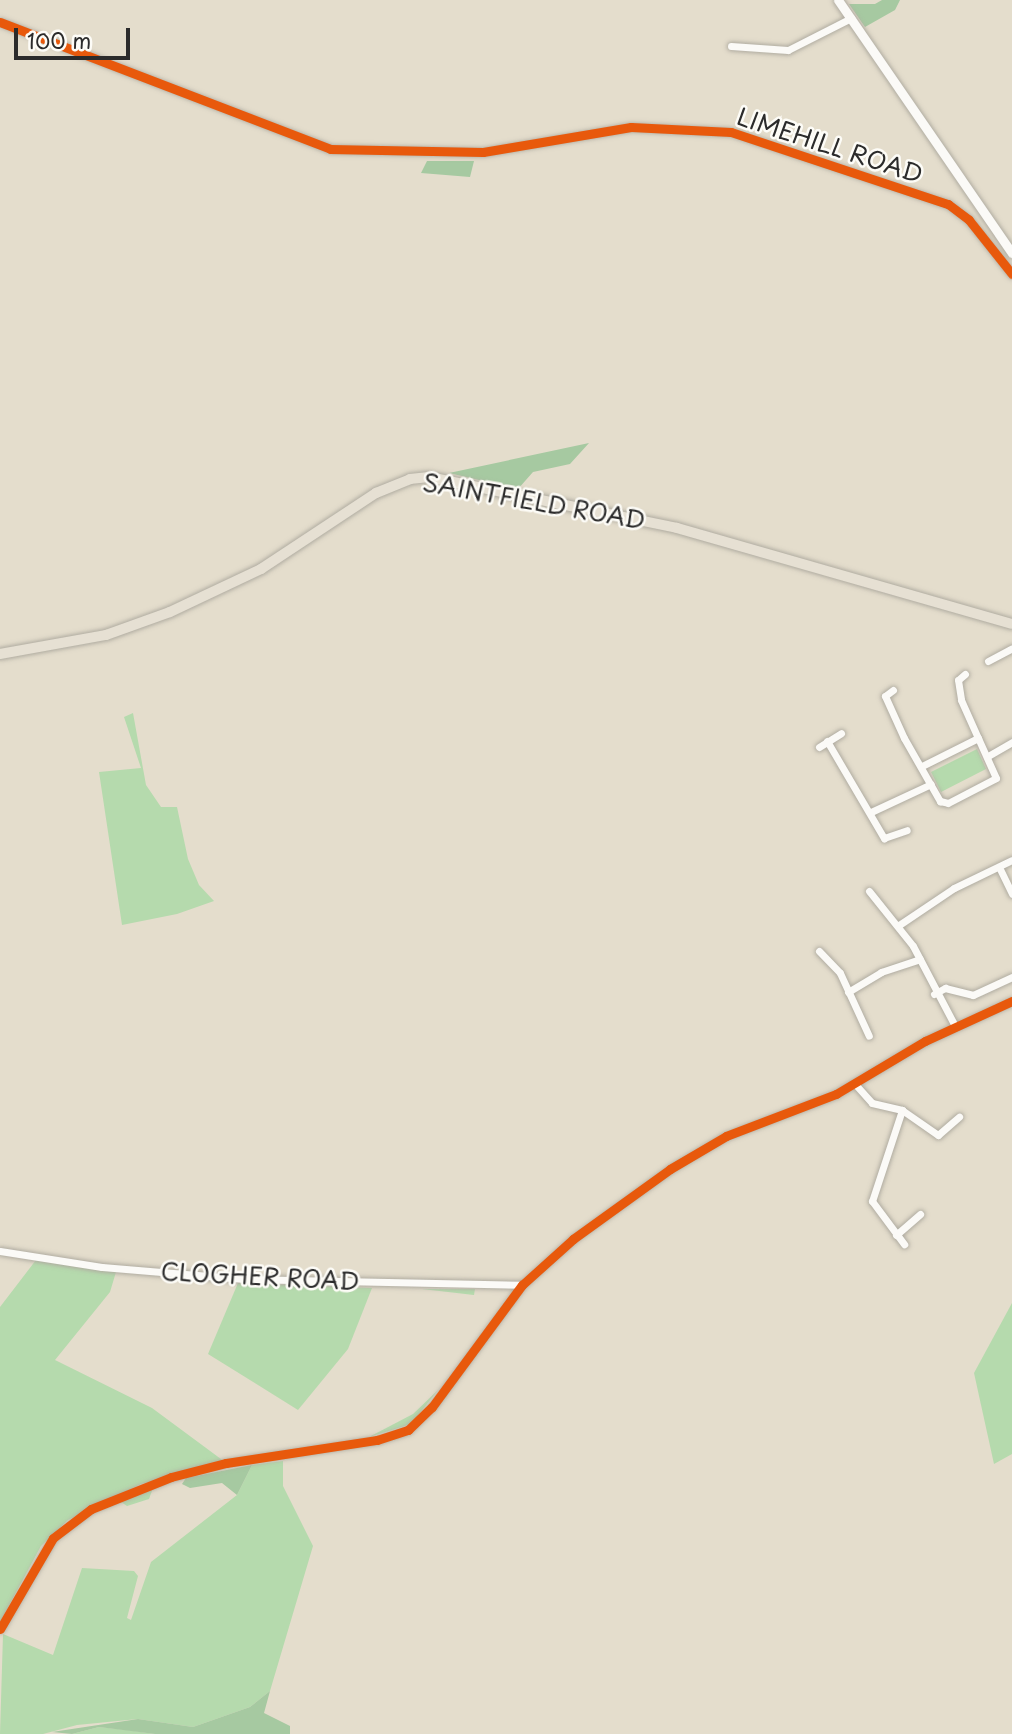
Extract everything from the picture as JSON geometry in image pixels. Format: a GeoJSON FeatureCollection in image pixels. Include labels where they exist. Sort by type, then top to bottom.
{"type":"FeatureCollection","features":[{"type":"Feature","properties":{"kind":"main road","name":"SAINTFIELD ROAD"},"geometry":{"type":"LineString","coordinates":[[0,654],[106,635],[170,612],[261,569],[376,493],[410,479],[429,477],[677,528],[1012,624]]}},
{"type":"Feature","properties":{"kind":"street"},"geometry":{"type":"LineString","coordinates":[[838,0],[1012,253]]}},
{"type":"Feature","properties":{"kind":"street"},"geometry":{"type":"LineString","coordinates":[[731,46],[788,50],[851,18]]}},
{"type":"Feature","properties":{"kind":"street","name":"LIMEHILL ROAD"},"geometry":{"type":"LineString","coordinates":[[0,22],[330,149],[508,151],[631,127],[742,135],[948,204],[978,230],[1012,274]]}},
{"type":"Feature","properties":{"kind":"street"},"geometry":{"type":"LineString","coordinates":[[988,661],[1012,648]]}},
{"type":"Feature","properties":{"kind":"street"},"geometry":{"type":"LineString","coordinates":[[893,690],[881,695],[940,801],[947,803],[996,778],[954,678],[965,674]]}},
{"type":"Feature","properties":{"kind":"street"},"geometry":{"type":"LineString","coordinates":[[818,747],[841,733]]}},
{"type":"Feature","properties":{"kind":"street"},"geometry":{"type":"LineString","coordinates":[[922,766],[978,738]]}},
{"type":"Feature","properties":{"kind":"street"},"geometry":{"type":"LineString","coordinates":[[827,741],[884,838],[907,830]]}},
{"type":"Feature","properties":{"kind":"street"},"geometry":{"type":"LineString","coordinates":[[988,756],[1012,742]]}},
{"type":"Feature","properties":{"kind":"street"},"geometry":{"type":"LineString","coordinates":[[870,812],[931,784]]}},
{"type":"Feature","properties":{"kind":"street"},"geometry":{"type":"LineString","coordinates":[[899,925],[946,892],[1012,860]]}},
{"type":"Feature","properties":{"kind":"street"},"geometry":{"type":"LineString","coordinates":[[999,867],[1012,894]]}},
{"type":"Feature","properties":{"kind":"street"},"geometry":{"type":"LineString","coordinates":[[869,891],[880,898],[899,925],[920,959],[934,994],[955,1026]]}},
{"type":"Feature","properties":{"kind":"street"},"geometry":{"type":"LineString","coordinates":[[819,951],[840,973],[869,1036]]}},
{"type":"Feature","properties":{"kind":"street"},"geometry":{"type":"LineString","coordinates":[[848,992],[881,972],[920,959]]}},
{"type":"Feature","properties":{"kind":"street"},"geometry":{"type":"LineString","coordinates":[[934,994],[945,988],[973,995],[1012,977]]}},
{"type":"Feature","properties":{"kind":"street"},"geometry":{"type":"LineString","coordinates":[[0,1629],[53,1538],[91,1509],[183,1474],[377,1440],[408,1430],[432,1407],[522,1285],[573,1239],[700,1150],[855,1084],[955,1026],[1012,1001]]}},
{"type":"Feature","properties":{"kind":"street"},"geometry":{"type":"LineString","coordinates":[[855,1084],[872,1103],[902,1110],[938,1135],[959,1117]]}},
{"type":"Feature","properties":{"kind":"street"},"geometry":{"type":"LineString","coordinates":[[902,1110],[872,1201],[904,1244]]}},
{"type":"Feature","properties":{"kind":"street"},"geometry":{"type":"LineString","coordinates":[[896,1235],[920,1214]]}},
{"type":"Feature","properties":{"kind":"street","name":"CLOGHER ROAD"},"geometry":{"type":"LineString","coordinates":[[0,1251],[102,1267],[244,1279],[522,1285]]}},
{"type":"Feature","properties":{"kind":"green space"},"geometry":{"type":"Polygon","coordinates":[[[882,0],[900,0],[895,10],[865,27],[849,4],[875,4],[882,0]]]}},
{"type":"Feature","properties":{"kind":"green space"},"geometry":{"type":"Polygon","coordinates":[[[427,161],[474,161],[470,177],[421,173],[427,161]]]}},
{"type":"Feature","properties":{"kind":"green space"},"geometry":{"type":"Polygon","coordinates":[[[589,443],[570,464],[533,472],[518,489],[449,473],[589,443]]]}},
{"type":"Feature","properties":{"kind":"green space"},"geometry":{"type":"Polygon","coordinates":[[[133,713],[146,785],[161,807],[177,807],[188,859],[199,885],[214,901],[177,914],[122,925],[99,772],[141,768],[124,717],[133,713]]]}},
{"type":"Feature","properties":{"kind":"green space"},"geometry":{"type":"Polygon","coordinates":[[[977,749],[986,769],[941,792],[931,772],[977,749]]]}},
{"type":"Feature","properties":{"kind":"green space"},"geometry":{"type":"Polygon","coordinates":[[[36,1260],[116,1272],[110,1292],[55,1360],[152,1408],[225,1462],[141,1484],[68,1520],[41,1546],[0,1622],[0,1307],[36,1260]]]}},
{"type":"Feature","properties":{"kind":"green space"},"geometry":{"type":"Polygon","coordinates":[[[238,1283],[372,1288],[348,1349],[298,1410],[208,1354],[238,1283]]]}},
{"type":"Feature","properties":{"kind":"green space"},"geometry":{"type":"Polygon","coordinates":[[[422,1289],[475,1289],[474,1295],[422,1289]]]}},
{"type":"Feature","properties":{"kind":"green space"},"geometry":{"type":"Polygon","coordinates":[[[1012,1303],[1012,1454],[994,1464],[974,1373],[1012,1303]]]}},
{"type":"Feature","properties":{"kind":"green space"},"geometry":{"type":"Polygon","coordinates":[[[438,1390],[411,1424],[369,1437],[413,1414],[438,1390]]]}},
{"type":"Feature","properties":{"kind":"green space"},"geometry":{"type":"Polygon","coordinates":[[[283,1461],[283,1486],[313,1546],[270,1691],[250,1707],[193,1727],[138,1719],[77,1725],[43,1734],[0,1734],[3,1634],[53,1655],[82,1568],[134,1571],[138,1576],[127,1618],[131,1620],[151,1562],[237,1495],[252,1465],[283,1461]]]}},
{"type":"Feature","properties":{"kind":"green space"},"geometry":{"type":"Polygon","coordinates":[[[252,1465],[237,1495],[222,1483],[190,1488],[182,1484],[186,1478],[252,1465]]]}},
{"type":"Feature","properties":{"kind":"green space"},"geometry":{"type":"Polygon","coordinates":[[[153,1488],[149,1499],[127,1506],[121,1502],[153,1488]]]}},
{"type":"Feature","properties":{"kind":"green space"},"geometry":{"type":"Polygon","coordinates":[[[270,1691],[264,1713],[290,1726],[290,1734],[155,1734],[99,1727],[72,1734],[52,1732],[138,1719],[193,1727],[250,1707],[270,1691]]]}},
{"type":"Feature","properties":{"kind":"green space"},"geometry":{"type":"Polygon","coordinates":[[[99,1727],[127,1730],[155,1734],[72,1734],[99,1727]]]}},
{"type":"Feature","properties":{"kind":"cycle path"},"geometry":{"type":"LineString","coordinates":[[0,22],[330,149],[483,152],[631,127],[731,132],[948,204],[969,220],[1012,274]]}},
{"type":"Feature","properties":{"kind":"cycle path"},"geometry":{"type":"LineString","coordinates":[[0,1629],[53,1538],[91,1509],[171,1477],[226,1463],[377,1440],[408,1430],[432,1407],[522,1285],[573,1239],[670,1169],[726,1136],[836,1094],[925,1041],[1012,1001]]}}]}
